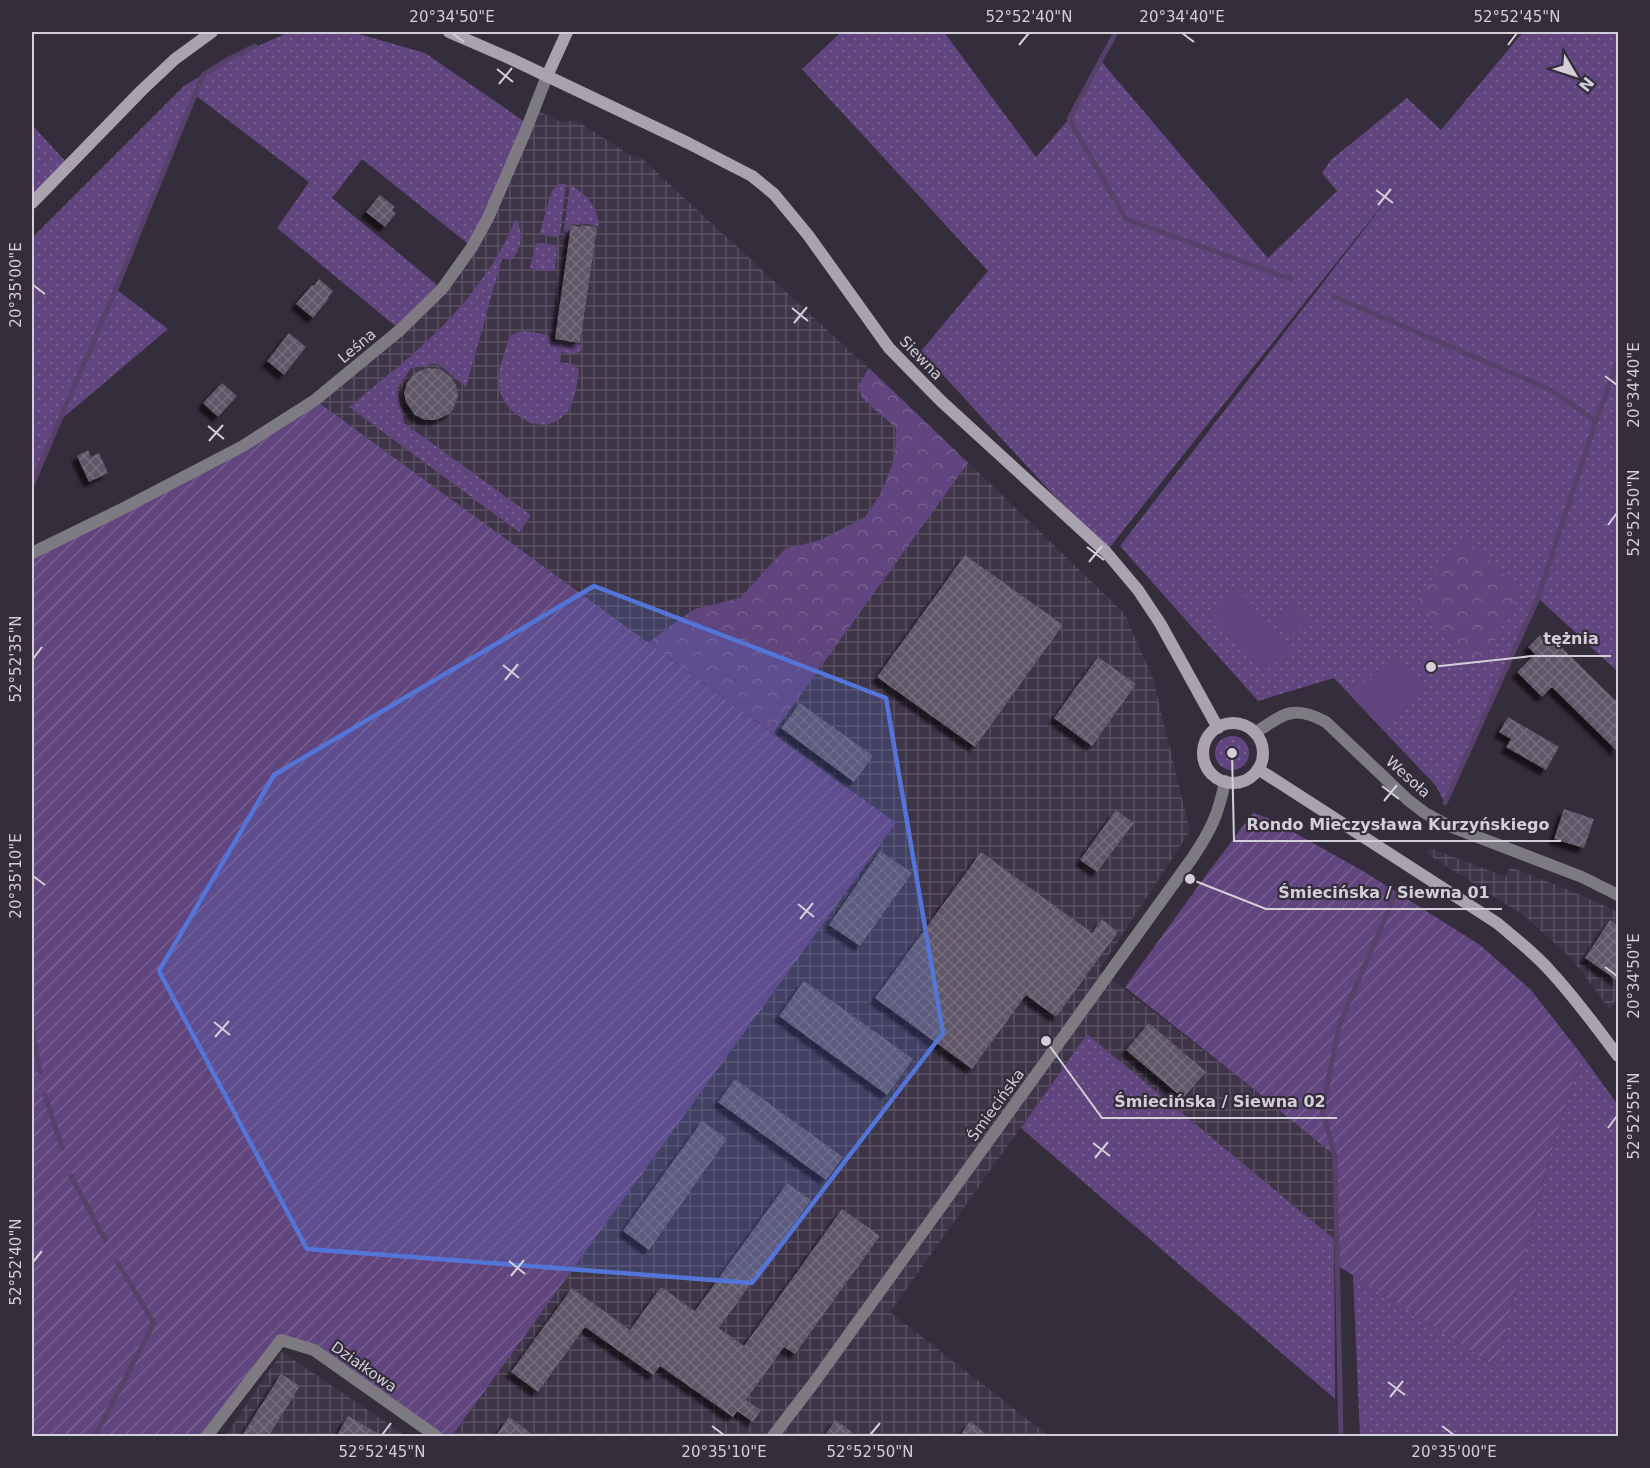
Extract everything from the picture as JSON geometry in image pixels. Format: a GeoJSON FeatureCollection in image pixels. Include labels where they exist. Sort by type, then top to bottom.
{"type":"FeatureCollection","features":[{"type":"Feature","properties":{"kind":"main road"},"geometry":{"type":"LineString","coordinates":[[32,203],[166,67],[212,32]]}},
{"type":"Feature","properties":{"kind":"main road","name":"Siewna"},"geometry":{"type":"LineString","coordinates":[[449,32],[688,143],[752,176],[774,194],[808,235],[890,348],[941,401],[1106,552],[1125,574],[1160,623],[1218,728]]}},
{"type":"Feature","properties":{"kind":"main road","name":"Leśna"},"geometry":{"type":"LineString","coordinates":[[547,76],[567,32]]}},
{"type":"Feature","properties":{"kind":"main road"},"geometry":{"type":"LineString","coordinates":[[1233,723],[1256,733],[1263,750],[1262,763],[1255,774],[1244,781],[1231,783],[1210,772],[1204,759],[1204,749],[1211,733],[1225,724],[1233,723]]}},
{"type":"Feature","properties":{"kind":"main road"},"geometry":{"type":"LineString","coordinates":[[1258,769],[1505,930],[1551,971],[1574,997],[1618,1056]]}},
{"type":"Feature","properties":{"kind":"street","name":"Leśna"},"geometry":{"type":"LineString","coordinates":[[32,553],[243,446],[315,400],[400,330],[442,289],[472,247],[488,218],[547,76]]}},
{"type":"Feature","properties":{"kind":"street","name":"Wesoła"},"geometry":{"type":"LineString","coordinates":[[1256,733],[1280,717],[1293,712],[1310,713],[1326,722],[1408,800],[1425,813],[1449,826],[1582,878],[1618,895]]}},
{"type":"Feature","properties":{"kind":"street","name":"Śmiecińska"},"geometry":{"type":"LineString","coordinates":[[773,1437],[1193,857],[1209,832],[1221,802],[1225,781]]}},
{"type":"Feature","properties":{"kind":"street","name":"Działkowa"},"geometry":{"type":"LineString","coordinates":[[207,1437],[280,1340],[314,1350],[436,1437]]}},
{"type":"Feature","properties":{"kind":"highlighted area"},"geometry":{"type":"Polygon","coordinates":[[[594,586],[886,698],[943,1033],[752,1283],[307,1249],[159,971],[274,775],[594,586]]]}},
{"type":"Feature","properties":{"kind":"shaded area"},"geometry":{"type":"Polygon","coordinates":[[[534,109],[559,121],[577,121],[633,157],[639,156],[919,415],[1124,613],[1153,678],[1190,831],[1099,970],[1245,1082],[1335,1156],[1334,1239],[1087,1034],[890,1312],[1049,1436],[452,1436],[896,823],[315,400],[458,269],[534,109]]]}},
{"type":"Feature","properties":{"kind":"shaded area"},"geometry":{"type":"Polygon","coordinates":[[[1430,848],[1506,877],[1510,867],[1618,912],[1618,996],[1610,1010],[1572,959],[1526,917],[1426,853],[1430,848]]]}},
{"type":"Feature","properties":{"kind":"shaded area"},"geometry":{"type":"Polygon","coordinates":[[[282,1352],[406,1436],[225,1436],[282,1352]]]}},
{"type":"Feature","properties":{"kind":"green space"},"geometry":{"type":"Polygon","coordinates":[[[289,32],[352,32],[425,53],[528,124],[472,247],[362,159],[332,198],[442,289],[400,330],[277,228],[309,182],[195,95],[116,289],[168,329],[58,422],[32,485],[32,238],[184,86],[229,59],[289,32]]]}},
{"type":"Feature","properties":{"kind":"green space"},"geometry":{"type":"Polygon","coordinates":[[[841,32],[944,32],[1036,157],[1069,119],[1101,61],[1268,258],[1337,191],[1322,173],[1331,160],[1407,98],[1441,130],[1523,32],[1618,32],[1618,672],[1538,598],[1445,803],[1436,786],[1334,678],[1258,701],[1120,546],[1403,179],[1106,552],[921,351],[988,271],[802,69],[841,32]]]}},
{"type":"Feature","properties":{"kind":"green space"},"geometry":{"type":"Polygon","coordinates":[[[32,125],[69,165],[32,203],[32,125]]]}},
{"type":"Feature","properties":{"kind":"green space"},"geometry":{"type":"Polygon","coordinates":[[[559,184],[566,184],[560,235],[557,237],[542,235],[540,232],[552,191],[559,184]]]}},
{"type":"Feature","properties":{"kind":"green space"},"geometry":{"type":"Polygon","coordinates":[[[570,185],[590,202],[599,226],[570,224],[567,236],[563,238],[570,185]]]}},
{"type":"Feature","properties":{"kind":"green space"},"geometry":{"type":"Polygon","coordinates":[[[516,219],[521,235],[519,247],[510,260],[502,258],[466,387],[437,363],[411,368],[397,389],[404,423],[531,515],[519,532],[349,407],[445,324],[484,276],[516,219]]]}},
{"type":"Feature","properties":{"kind":"green space"},"geometry":{"type":"Polygon","coordinates":[[[536,244],[556,245],[553,271],[530,267],[536,244]]]}},
{"type":"Feature","properties":{"kind":"green space"},"geometry":{"type":"Polygon","coordinates":[[[525,331],[547,335],[552,341],[582,345],[577,353],[561,352],[560,362],[573,364],[579,370],[575,395],[570,407],[553,423],[543,425],[523,419],[514,413],[502,396],[498,381],[508,340],[515,333],[525,331]]]}},
{"type":"Feature","properties":{"kind":"green space"},"geometry":{"type":"Polygon","coordinates":[[[869,368],[968,463],[773,733],[649,643],[695,609],[740,598],[785,549],[820,540],[865,517],[881,493],[895,457],[896,428],[862,398],[858,386],[869,368]]]}},
{"type":"Feature","properties":{"kind":"green space"},"geometry":{"type":"Polygon","coordinates":[[[315,400],[896,823],[452,1436],[436,1436],[314,1350],[281,1340],[207,1436],[32,1436],[32,553],[120,510],[315,400]]]}},
{"type":"Feature","properties":{"kind":"green space"},"geometry":{"type":"Polygon","coordinates":[[[1464,537],[1520,590],[1484,664],[1412,606],[1464,537]]]}},
{"type":"Feature","properties":{"kind":"green space"},"geometry":{"type":"Polygon","coordinates":[[[1239,590],[1291,649],[1264,672],[1213,613],[1239,590]]]}},
{"type":"Feature","properties":{"kind":"green space"},"geometry":{"type":"Polygon","coordinates":[[[1290,603],[1306,621],[1291,635],[1275,617],[1290,603]]]}},
{"type":"Feature","properties":{"kind":"green space"},"geometry":{"type":"Polygon","coordinates":[[[1395,653],[1428,689],[1384,731],[1350,695],[1395,653]]]}},
{"type":"Feature","properties":{"kind":"green space"},"geometry":{"type":"Polygon","coordinates":[[[1232,736],[1244,741],[1249,753],[1244,765],[1232,770],[1220,765],[1215,753],[1220,741],[1232,736]]]}},
{"type":"Feature","properties":{"kind":"green space"},"geometry":{"type":"Polygon","coordinates":[[[1253,813],[1268,818],[1363,871],[1480,945],[1531,990],[1581,1054],[1548,1163],[1496,1367],[1337,1265],[1335,1156],[1125,987],[1253,813]]]}},
{"type":"Feature","properties":{"kind":"green space"},"geometry":{"type":"Polygon","coordinates":[[[1087,1034],[1334,1239],[1335,1399],[1021,1128],[1087,1034]]]}},
{"type":"Feature","properties":{"kind":"green space"},"geometry":{"type":"Polygon","coordinates":[[[1581,1054],[1618,1105],[1618,1436],[1360,1436],[1353,1275],[1496,1367],[1548,1163],[1581,1054]]]}},
{"type":"Feature","properties":{"kind":"building"},"geometry":{"type":"Polygon","coordinates":[[[380,195],[395,207],[392,210],[396,213],[385,227],[366,212],[380,195]]]}},
{"type":"Feature","properties":{"kind":"building"},"geometry":{"type":"Polygon","coordinates":[[[571,225],[597,227],[580,343],[555,339],[571,225]]]}},
{"type":"Feature","properties":{"kind":"building"},"geometry":{"type":"Polygon","coordinates":[[[319,279],[333,291],[313,318],[296,304],[319,279]]]}},
{"type":"Feature","properties":{"kind":"building"},"geometry":{"type":"Polygon","coordinates":[[[289,333],[306,347],[284,375],[267,361],[289,333]]]}},
{"type":"Feature","properties":{"kind":"building"},"geometry":{"type":"Polygon","coordinates":[[[428,368],[440,369],[449,376],[456,385],[458,396],[453,410],[436,420],[425,420],[415,415],[406,402],[404,393],[414,373],[428,368]]]}},
{"type":"Feature","properties":{"kind":"building"},"geometry":{"type":"Polygon","coordinates":[[[222,383],[237,396],[218,417],[203,403],[222,383]]]}},
{"type":"Feature","properties":{"kind":"building"},"geometry":{"type":"Polygon","coordinates":[[[88,450],[91,457],[99,453],[108,473],[89,482],[77,456],[88,450]]]}},
{"type":"Feature","properties":{"kind":"building"},"geometry":{"type":"Polygon","coordinates":[[[965,555],[1063,625],[975,747],[877,677],[965,555]]]}},
{"type":"Feature","properties":{"kind":"building"},"geometry":{"type":"Polygon","coordinates":[[[1540,635],[1548,642],[1552,638],[1618,703],[1618,752],[1552,687],[1542,697],[1517,672],[1535,654],[1528,647],[1540,635]]]}},
{"type":"Feature","properties":{"kind":"building"},"geometry":{"type":"Polygon","coordinates":[[[1098,657],[1136,684],[1092,746],[1054,718],[1098,657]]]}},
{"type":"Feature","properties":{"kind":"building"},"geometry":{"type":"Polygon","coordinates":[[[800,703],[873,756],[854,782],[781,728],[800,703]]]}},
{"type":"Feature","properties":{"kind":"building"},"geometry":{"type":"Polygon","coordinates":[[[1508,717],[1559,747],[1546,770],[1506,747],[1511,739],[1499,732],[1508,717]]]}},
{"type":"Feature","properties":{"kind":"building"},"geometry":{"type":"Polygon","coordinates":[[[1564,809],[1594,819],[1584,848],[1554,839],[1564,809]]]}},
{"type":"Feature","properties":{"kind":"building"},"geometry":{"type":"Polygon","coordinates":[[[1116,810],[1134,823],[1097,872],[1080,860],[1116,810]]]}},
{"type":"Feature","properties":{"kind":"building"},"geometry":{"type":"Polygon","coordinates":[[[880,851],[912,873],[860,946],[829,925],[880,851]]]}},
{"type":"Feature","properties":{"kind":"building"},"geometry":{"type":"Polygon","coordinates":[[[981,852],[1092,933],[1102,919],[1118,932],[1056,1017],[1026,995],[972,1069],[875,998],[981,852]]]}},
{"type":"Feature","properties":{"kind":"building"},"geometry":{"type":"Polygon","coordinates":[[[1610,920],[1618,926],[1618,981],[1585,958],[1610,920]]]}},
{"type":"Feature","properties":{"kind":"building"},"geometry":{"type":"Polygon","coordinates":[[[804,981],[913,1059],[887,1095],[779,1016],[804,981]]]}},
{"type":"Feature","properties":{"kind":"building"},"geometry":{"type":"Polygon","coordinates":[[[1149,1023],[1206,1072],[1183,1098],[1126,1050],[1149,1023]]]}},
{"type":"Feature","properties":{"kind":"building"},"geometry":{"type":"Polygon","coordinates":[[[735,1079],[843,1157],[826,1180],[718,1102],[735,1079]]]}},
{"type":"Feature","properties":{"kind":"building"},"geometry":{"type":"Polygon","coordinates":[[[702,1121],[727,1139],[649,1250],[623,1231],[702,1121]]]}},
{"type":"Feature","properties":{"kind":"building"},"geometry":{"type":"Polygon","coordinates":[[[787,1183],[811,1200],[719,1328],[744,1346],[842,1209],[880,1236],[795,1354],[784,1347],[746,1400],[761,1410],[753,1422],[737,1411],[733,1417],[660,1366],[653,1375],[585,1327],[538,1392],[511,1372],[572,1288],[630,1330],[661,1287],[695,1311],[787,1183]]]}},
{"type":"Feature","properties":{"kind":"building"},"geometry":{"type":"Polygon","coordinates":[[[281,1374],[300,1386],[268,1437],[241,1437],[281,1374]]]}},
{"type":"Feature","properties":{"kind":"building"},"geometry":{"type":"Polygon","coordinates":[[[348,1416],[384,1437],[336,1437],[348,1416]]]}},
{"type":"Feature","properties":{"kind":"building"},"geometry":{"type":"Polygon","coordinates":[[[509,1417],[536,1437],[495,1437],[509,1417]]]}},
{"type":"Feature","properties":{"kind":"building"},"geometry":{"type":"Polygon","coordinates":[[[836,1420],[858,1437],[823,1437],[836,1420]]]}},
{"type":"Feature","properties":{"kind":"building"},"geometry":{"type":"Polygon","coordinates":[[[970,1421],[990,1437],[959,1437],[970,1421]]]}},
{"type":"Feature","properties":{"kind":"waterway"},"geometry":{"type":"LineString","coordinates":[[1116,32],[1069,119],[1126,219],[1291,279]]}},
{"type":"Feature","properties":{"kind":"waterway"},"geometry":{"type":"LineString","coordinates":[[32,485],[116,289],[203,75],[255,46]]}},
{"type":"Feature","properties":{"kind":"waterway"},"geometry":{"type":"LineString","coordinates":[[1333,296],[1549,389],[1596,421],[1538,598],[1445,803]]}},
{"type":"Feature","properties":{"kind":"waterway"},"geometry":{"type":"LineString","coordinates":[[1596,421],[1618,361]]}},
{"type":"Feature","properties":{"kind":"waterway"},"geometry":{"type":"LineString","coordinates":[[1341,1436],[1335,1156],[1322,1110],[1340,1023],[1395,895]]}},
{"type":"Feature","properties":{"kind":"waterway"},"geometry":{"type":"LineString","coordinates":[[32,1029],[40,1072]]}},
{"type":"Feature","properties":{"kind":"waterway"},"geometry":{"type":"LineString","coordinates":[[45,1095],[62,1148]]}},
{"type":"Feature","properties":{"kind":"waterway"},"geometry":{"type":"LineString","coordinates":[[71,1176],[105,1240]]}},
{"type":"Feature","properties":{"kind":"waterway"},"geometry":{"type":"LineString","coordinates":[[95,1436],[154,1323],[117,1262]]}},
{"type":"Feature","properties":{"kind":"place","name":"tężnia"},"geometry":{"type":"Point","coordinates":[1431,667]}},
{"type":"Feature","properties":{"kind":"place","name":"Rondo Mieczysława Kurzyńskiego"},"geometry":{"type":"Point","coordinates":[1232,753]}},
{"type":"Feature","properties":{"kind":"place","name":"Śmiecińska / Siewna 01"},"geometry":{"type":"Point","coordinates":[1190,879]}},
{"type":"Feature","properties":{"kind":"place","name":"Śmiecińska / Siewna 02"},"geometry":{"type":"Point","coordinates":[1046,1041]}}]}
